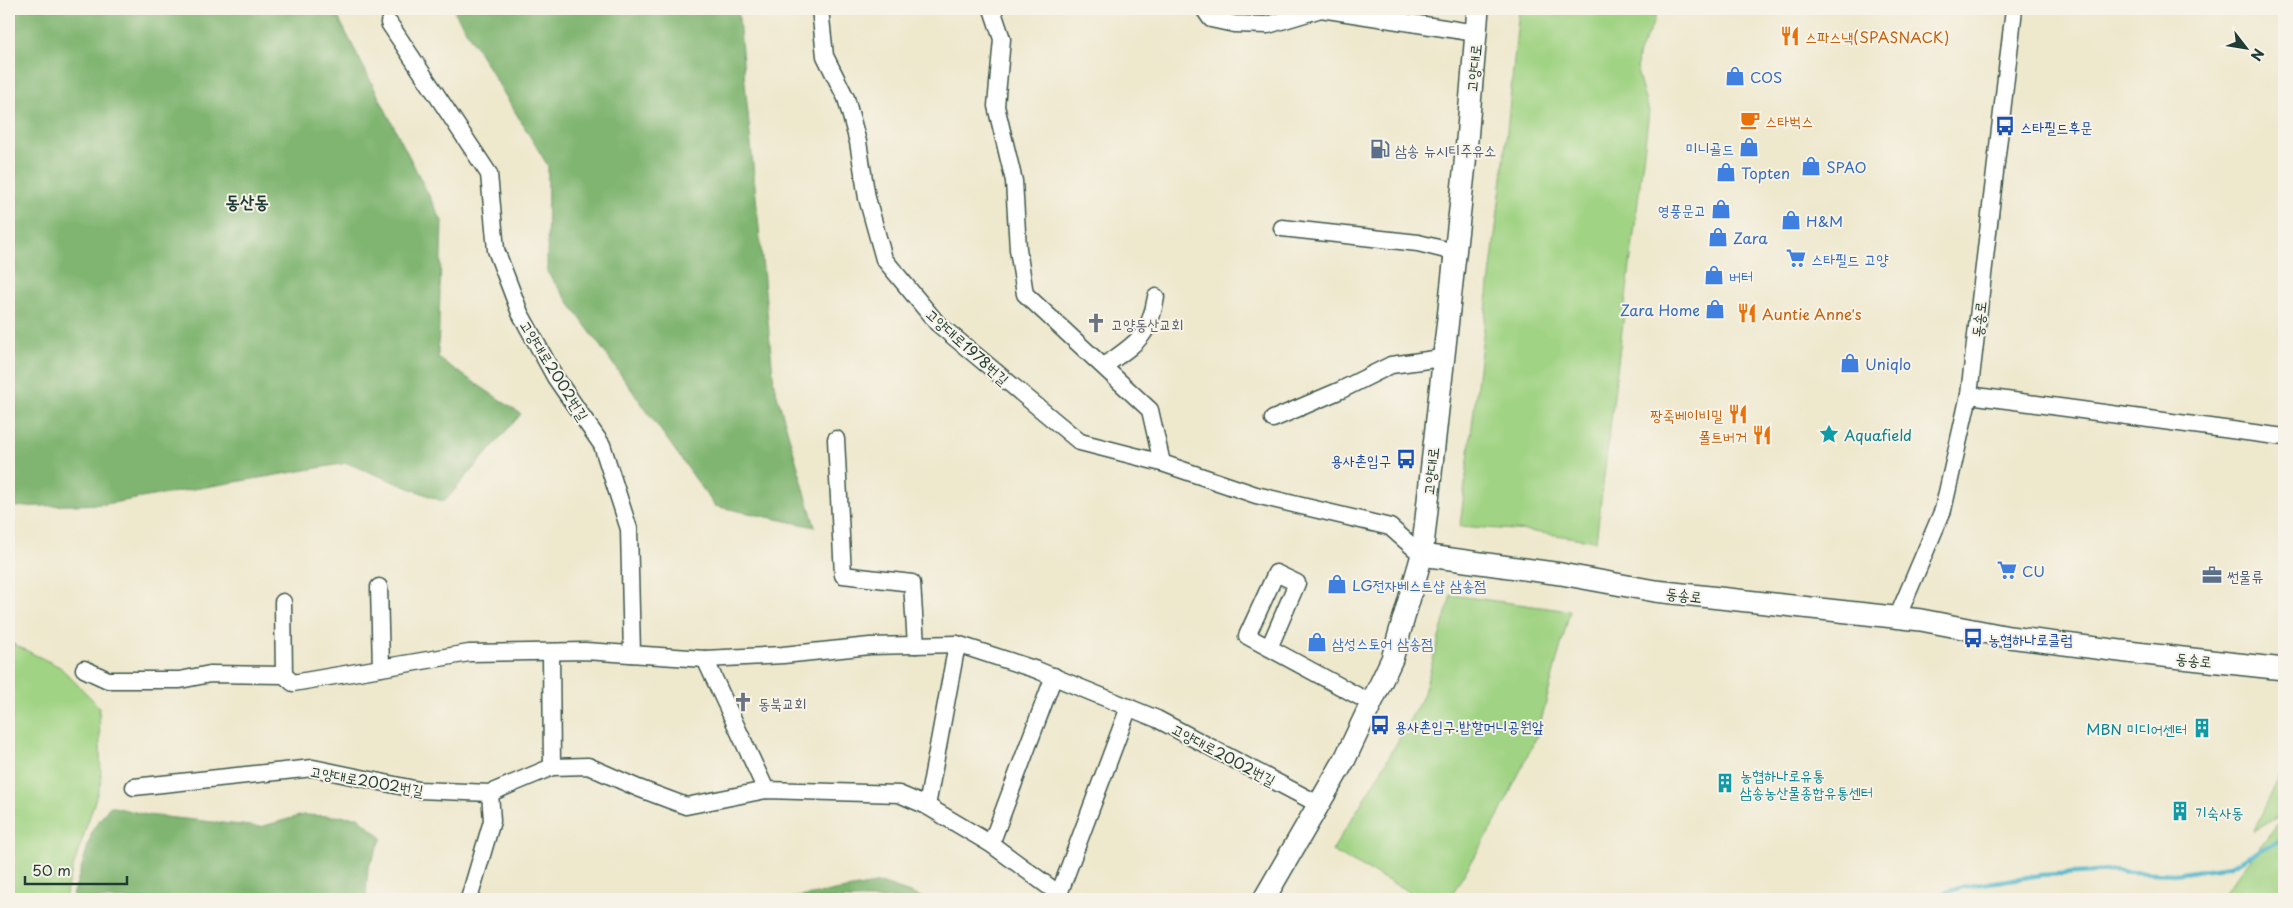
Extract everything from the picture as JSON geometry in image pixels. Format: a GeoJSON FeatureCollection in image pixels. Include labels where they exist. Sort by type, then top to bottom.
{"type":"FeatureCollection","features":[{"type":"Feature","properties":{"kind":"main road","name":"고양대로"},"geometry":{"type":"LineString","coordinates":[[1264,899],[1345,759],[1392,659],[1422,555],[1464,164],[1478,9]]}},
{"type":"Feature","properties":{"kind":"main road","name":"동송로"},"geometry":{"type":"LineString","coordinates":[[1422,555],[1561,574],[1655,590],[1921,620],[2009,637],[2136,654],[2284,669]]}},
{"type":"Feature","properties":{"kind":"street","name":"고양대로1978번길"},"geometry":{"type":"LineString","coordinates":[[820,9],[825,56],[846,98],[858,142],[867,198],[884,259],[937,322],[1080,442],[1162,463],[1256,494],[1390,526],[1422,555]]}},
{"type":"Feature","properties":{"kind":"street"},"geometry":{"type":"LineString","coordinates":[[992,9],[1002,39],[996,106],[1014,181],[1018,249],[1025,294],[1150,410],[1162,463]]}},
{"type":"Feature","properties":{"kind":"street"},"geometry":{"type":"LineString","coordinates":[[1204,9],[1211,19],[1234,24],[1268,24],[1321,9],[1476,33]]}},
{"type":"Feature","properties":{"kind":"street","name":"동송로"},"geometry":{"type":"LineString","coordinates":[[1897,618],[1943,510],[1969,395],[2014,9]]}},
{"type":"Feature","properties":{"kind":"street","name":"고양대로2002번길"},"geometry":{"type":"LineString","coordinates":[[389,23],[489,174],[496,250],[520,314],[555,377],[602,445],[629,529],[632,654]]}},
{"type":"Feature","properties":{"kind":"street"},"geometry":{"type":"LineString","coordinates":[[1282,228],[1418,243],[1454,252]]}},
{"type":"Feature","properties":{"kind":"street"},"geometry":{"type":"LineString","coordinates":[[1104,366],[1140,340],[1153,314],[1156,297]]}},
{"type":"Feature","properties":{"kind":"street"},"geometry":{"type":"LineString","coordinates":[[1273,419],[1341,390],[1391,365],[1442,358]]}},
{"type":"Feature","properties":{"kind":"street"},"geometry":{"type":"LineString","coordinates":[[1969,395],[2284,437]]}},
{"type":"Feature","properties":{"kind":"street"},"geometry":{"type":"LineString","coordinates":[[836,439],[843,575],[912,584],[916,645]]}},
{"type":"Feature","properties":{"kind":"street"},"geometry":{"type":"LineString","coordinates":[[379,587],[381,668]]}},
{"type":"Feature","properties":{"kind":"street"},"geometry":{"type":"LineString","coordinates":[[283,602],[284,675]]}},
{"type":"Feature","properties":{"kind":"street"},"geometry":{"type":"LineString","coordinates":[[927,806],[958,644]]}},
{"type":"Feature","properties":{"kind":"street","name":"고양대로2002번길"},"geometry":{"type":"LineString","coordinates":[[84,669],[108,680],[180,680],[210,674],[284,675],[293,682],[469,653],[584,651],[706,659],[783,656],[870,646],[958,644],[1054,676],[1158,719],[1318,804]]}},
{"type":"Feature","properties":{"kind":"street"},"geometry":{"type":"LineString","coordinates":[[1269,648],[1371,703]]}},
{"type":"Feature","properties":{"kind":"street"},"geometry":{"type":"LineString","coordinates":[[551,652],[552,767]]}},
{"type":"Feature","properties":{"kind":"street"},"geometry":{"type":"LineString","coordinates":[[706,659],[766,790]]}},
{"type":"Feature","properties":{"kind":"street"},"geometry":{"type":"LineString","coordinates":[[991,844],[1054,676]]}},
{"type":"Feature","properties":{"kind":"street","name":"고양대로2002번길"},"geometry":{"type":"LineString","coordinates":[[134,787],[313,768],[419,790],[490,793],[552,767],[588,766],[686,806],[766,790],[899,794],[927,806],[991,844],[1061,897],[1129,707]]}},
{"type":"Feature","properties":{"kind":"street"},"geometry":{"type":"LineString","coordinates":[[469,899],[492,821],[490,793]]}},
{"type":"Feature","properties":{"kind":"green space"},"geometry":{"type":"Polygon","coordinates":[[[9,9],[334,9],[442,221],[438,358],[521,414],[444,502],[347,463],[106,504],[9,507],[9,9]]]}},
{"type":"Feature","properties":{"kind":"green space"},"geometry":{"type":"Polygon","coordinates":[[[453,9],[738,9],[774,384],[815,527],[715,506],[547,272],[548,166],[453,9]]]}},
{"type":"Feature","properties":{"kind":"green space"},"geometry":{"type":"Polygon","coordinates":[[[1519,9],[1657,9],[1654,21],[1639,53],[1637,66],[1649,111],[1596,541],[1528,531],[1460,526],[1504,161],[1519,9]]]}},
{"type":"Feature","properties":{"kind":"green space"},"geometry":{"type":"Polygon","coordinates":[[[1451,595],[1570,611],[1537,736],[1496,821],[1449,899],[1423,899],[1332,851],[1381,771],[1423,696],[1451,595]]]}},
{"type":"Feature","properties":{"kind":"green space"},"geometry":{"type":"Polygon","coordinates":[[[9,642],[60,667],[99,706],[101,782],[68,883],[65,899],[9,899],[9,642]]]}},
{"type":"Feature","properties":{"kind":"green space"},"geometry":{"type":"Polygon","coordinates":[[[2284,767],[2284,813],[2253,832],[2284,767]]]}},
{"type":"Feature","properties":{"kind":"green space"},"geometry":{"type":"Polygon","coordinates":[[[110,806],[147,815],[260,827],[303,815],[358,817],[382,838],[368,868],[366,899],[72,899],[93,829],[110,806]]]}},
{"type":"Feature","properties":{"kind":"green space"},"geometry":{"type":"Polygon","coordinates":[[[2284,816],[2284,899],[2220,899],[2275,827],[2284,816]]]}},
{"type":"Feature","properties":{"kind":"green space"},"geometry":{"type":"Polygon","coordinates":[[[881,883],[927,899],[788,899],[881,883]]]}},
{"type":"Feature","properties":{"kind":"waterway"},"geometry":{"type":"LineString","coordinates":[[1928,899],[1962,887],[2041,875],[2112,871],[2175,874],[2230,866],[2284,838]]}},
{"type":"Feature","properties":{"kind":"place","name":"스파스낵(SPASNACK)"},"geometry":{"type":"Point","coordinates":[1790,36]}},
{"type":"Feature","properties":{"kind":"place","name":"COS"},"geometry":{"type":"Point","coordinates":[1735,76]}},
{"type":"Feature","properties":{"kind":"place","name":"스타벅스"},"geometry":{"type":"Point","coordinates":[1750,120]}},
{"type":"Feature","properties":{"kind":"place","name":"스타필드후문"},"geometry":{"type":"Point","coordinates":[2005,126]}},
{"type":"Feature","properties":{"kind":"place","name":"미니골드"},"geometry":{"type":"Point","coordinates":[1749,147]}},
{"type":"Feature","properties":{"kind":"place","name":"삼송 뉴시티주유소"},"geometry":{"type":"Point","coordinates":[1380,149]}},
{"type":"Feature","properties":{"kind":"place","name":"SPAO"},"geometry":{"type":"Point","coordinates":[1811,166]}},
{"type":"Feature","properties":{"kind":"place","name":"Topten"},"geometry":{"type":"Point","coordinates":[1726,172]}},
{"type":"Feature","properties":{"kind":"place","name":"영풍문고"},"geometry":{"type":"Point","coordinates":[1721,209]}},
{"type":"Feature","properties":{"kind":"place","name":"H&M"},"geometry":{"type":"Point","coordinates":[1791,220]}},
{"type":"Feature","properties":{"kind":"place","name":"Zara"},"geometry":{"type":"Point","coordinates":[1718,237]}},
{"type":"Feature","properties":{"kind":"place","name":"스타필드 고양"},"geometry":{"type":"Point","coordinates":[1796,258]}},
{"type":"Feature","properties":{"kind":"place","name":"버터"},"geometry":{"type":"Point","coordinates":[1714,275]}},
{"type":"Feature","properties":{"kind":"place","name":"Zara Home"},"geometry":{"type":"Point","coordinates":[1715,309]}},
{"type":"Feature","properties":{"kind":"place","name":"Auntie Anne's"},"geometry":{"type":"Point","coordinates":[1747,313]}},
{"type":"Feature","properties":{"kind":"place","name":"고양동산교회"},"geometry":{"type":"Point","coordinates":[1096,323]}},
{"type":"Feature","properties":{"kind":"place","name":"Uniqlo"},"geometry":{"type":"Point","coordinates":[1850,363]}},
{"type":"Feature","properties":{"kind":"place","name":"짱죽베이비밀"},"geometry":{"type":"Point","coordinates":[1738,414]}},
{"type":"Feature","properties":{"kind":"place","name":"Aquafield"},"geometry":{"type":"Point","coordinates":[1829,434]}},
{"type":"Feature","properties":{"kind":"place","name":"폴트버거"},"geometry":{"type":"Point","coordinates":[1762,435]}},
{"type":"Feature","properties":{"kind":"place","name":"용사촌입구"},"geometry":{"type":"Point","coordinates":[1406,459]}},
{"type":"Feature","properties":{"kind":"place","name":"CU"},"geometry":{"type":"Point","coordinates":[2007,570]}},
{"type":"Feature","properties":{"kind":"place","name":"썬물류"},"geometry":{"type":"Point","coordinates":[2212,575]}},
{"type":"Feature","properties":{"kind":"place","name":"LG전자베스트샵 삼송점"},"geometry":{"type":"Point","coordinates":[1337,584]}},
{"type":"Feature","properties":{"kind":"place","name":"농협하나로클럽"},"geometry":{"type":"Point","coordinates":[1973,638]}},
{"type":"Feature","properties":{"kind":"place","name":"삼성스토어 삼송점"},"geometry":{"type":"Point","coordinates":[1317,642]}},
{"type":"Feature","properties":{"kind":"place","name":"동북교회"},"geometry":{"type":"Point","coordinates":[743,702]}},
{"type":"Feature","properties":{"kind":"place","name":"용사촌입구.밥할머니공원앞"},"geometry":{"type":"Point","coordinates":[1380,725]}},
{"type":"Feature","properties":{"kind":"place","name":"MBN 미디어센터"},"geometry":{"type":"Point","coordinates":[2202,728]}},
{"type":"Feature","properties":{"kind":"place","name":"농협하나로유통 삼송농산물종합유통센터"},"geometry":{"type":"Point","coordinates":[1725,783]}},
{"type":"Feature","properties":{"kind":"place","name":"기숙사동"},"geometry":{"type":"Point","coordinates":[2180,811]}},
{"type":"Feature","properties":{"kind":"district","name":"동산동"},"geometry":{"type":"Point","coordinates":[247,200]}}]}
